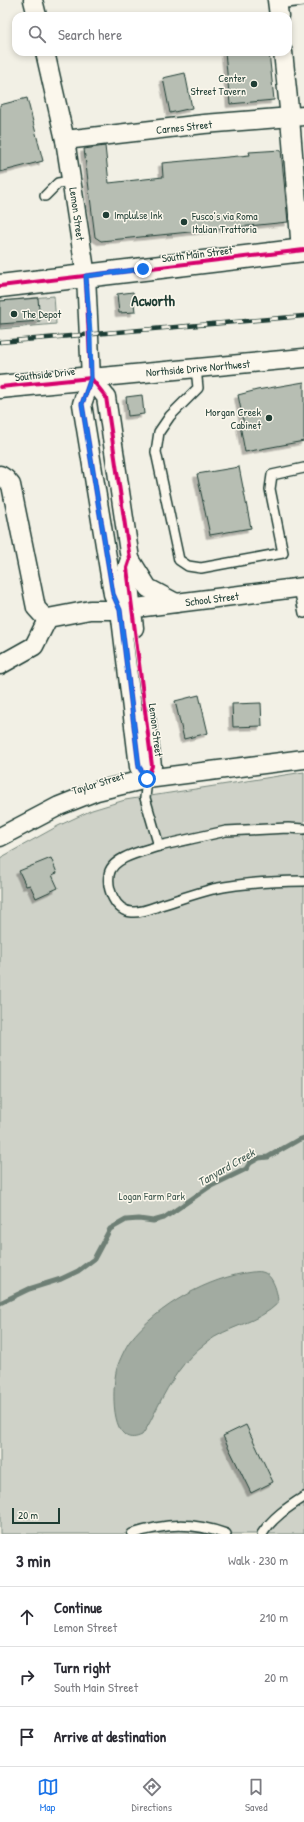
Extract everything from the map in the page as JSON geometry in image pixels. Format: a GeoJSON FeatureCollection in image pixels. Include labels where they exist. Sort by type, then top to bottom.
{"type":"FeatureCollection","features":[{"type":"Feature","properties":{"kind":"main road","name":"South Main Street"},"geometry":{"type":"LineString","coordinates":[[0,286],[302,250]]}},
{"type":"Feature","properties":{"kind":"main road","name":"Southside Drive"},"geometry":{"type":"LineString","coordinates":[[0,387],[91,378]]}},
{"type":"Feature","properties":{"kind":"street"},"geometry":{"type":"LineString","coordinates":[[34,0],[36,12]]}},
{"type":"Feature","properties":{"kind":"street","name":"Lemon Street"},"geometry":{"type":"LineString","coordinates":[[46,56],[65,140],[86,276],[91,378],[82,404],[113,594],[126,610]]}},
{"type":"Feature","properties":{"kind":"street"},"geometry":{"type":"LineString","coordinates":[[284,56],[297,117],[302,250]]}},
{"type":"Feature","properties":{"kind":"street","name":"Carnes Street"},"geometry":{"type":"LineString","coordinates":[[65,140],[204,124],[297,117]]}},
{"type":"Feature","properties":{"kind":"street","name":"Northside Drive Northwest"},"geometry":{"type":"LineString","coordinates":[[91,378],[304,358]]}},
{"type":"Feature","properties":{"kind":"street","name":"Lemon Street"},"geometry":{"type":"LineString","coordinates":[[91,378],[106,397],[130,559],[127,568],[126,610],[139,767],[147,779]]}},
{"type":"Feature","properties":{"kind":"street"},"geometry":{"type":"LineString","coordinates":[[0,475],[6,478],[10,485],[36,608],[47,620],[34,646],[0,665]]}},
{"type":"Feature","properties":{"kind":"street"},"geometry":{"type":"LineString","coordinates":[[130,559],[148,588],[176,604]]}},
{"type":"Feature","properties":{"kind":"street","name":"School Street"},"geometry":{"type":"LineString","coordinates":[[47,620],[65,614],[90,610],[126,610],[301,587]]}},
{"type":"Feature","properties":{"kind":"street","name":"Taylor Street"},"geometry":{"type":"LineString","coordinates":[[0,837],[59,806],[97,791],[147,779],[304,758]]}},
{"type":"Feature","properties":{"kind":"lane"},"geometry":{"type":"LineString","coordinates":[[278,7],[304,1]]}},
{"type":"Feature","properties":{"kind":"lane"},"geometry":{"type":"LineString","coordinates":[[45,196],[58,182],[72,181]]}},
{"type":"Feature","properties":{"kind":"lane"},"geometry":{"type":"LineString","coordinates":[[196,368],[198,388],[170,416],[159,432],[156,452],[179,560],[188,566],[201,568],[282,553],[270,489],[272,475],[304,468]]}},
{"type":"Feature","properties":{"kind":"lane"},"geometry":{"type":"LineString","coordinates":[[301,587],[304,613]]}},
{"type":"Feature","properties":{"kind":"lane"},"geometry":{"type":"LineString","coordinates":[[147,779],[145,798],[159,846]]}},
{"type":"Feature","properties":{"kind":"lane"},"geometry":{"type":"LineString","coordinates":[[304,829],[288,828],[226,831],[159,846],[123,858],[114,865],[109,872],[108,880],[111,897],[126,911],[131,912],[145,910],[215,889],[272,882],[304,881]]}},
{"type":"Feature","properties":{"kind":"lane"},"geometry":{"type":"LineString","coordinates":[[262,1534],[278,1516],[304,1497]]}},
{"type":"Feature","properties":{"kind":"lane"},"geometry":{"type":"LineString","coordinates":[[132,1534],[183,1525],[199,1526],[226,1534]]}},
{"type":"Feature","properties":{"kind":"green space"},"geometry":{"type":"Polygon","coordinates":[[[54,296],[56,324],[0,329],[0,301],[54,296]]]}},
{"type":"Feature","properties":{"kind":"green space","name":"Logan Farm Park"},"geometry":{"type":"Polygon","coordinates":[[[304,772],[304,1534],[0,1534],[0,858],[58,826],[92,810],[125,800],[304,772]]]}},
{"type":"Feature","properties":{"kind":"shaded area"},"geometry":{"type":"Polygon","coordinates":[[[252,1272],[262,1272],[269,1276],[276,1289],[278,1303],[262,1315],[214,1337],[198,1349],[184,1364],[173,1380],[142,1435],[131,1437],[123,1434],[118,1425],[115,1414],[114,1388],[118,1365],[130,1341],[154,1316],[185,1295],[219,1280],[252,1272]]]}},
{"type":"Feature","properties":{"kind":"building"},"geometry":{"type":"Polygon","coordinates":[[[225,56],[269,56],[274,100],[230,104],[225,56]]]}},
{"type":"Feature","properties":{"kind":"building"},"geometry":{"type":"Polygon","coordinates":[[[185,73],[192,108],[170,113],[163,78],[185,73]]]}},
{"type":"Feature","properties":{"kind":"building"},"geometry":{"type":"Polygon","coordinates":[[[27,98],[43,161],[0,172],[0,105],[27,98]]]}},
{"type":"Feature","properties":{"kind":"building"},"geometry":{"type":"Polygon","coordinates":[[[105,146],[109,183],[163,177],[162,163],[250,155],[249,152],[281,150],[288,222],[101,241],[95,237],[84,149],[105,146]]]}},
{"type":"Feature","properties":{"kind":"building"},"geometry":{"type":"Polygon","coordinates":[[[133,292],[135,312],[119,313],[117,294],[133,292]]]}},
{"type":"Feature","properties":{"kind":"building"},"geometry":{"type":"Polygon","coordinates":[[[38,298],[40,321],[0,324],[0,301],[38,298]]]}},
{"type":"Feature","properties":{"kind":"building"},"geometry":{"type":"Polygon","coordinates":[[[304,382],[304,441],[245,452],[240,425],[244,425],[238,395],[257,390],[304,382]]]}},
{"type":"Feature","properties":{"kind":"building"},"geometry":{"type":"Polygon","coordinates":[[[142,395],[144,414],[128,416],[126,397],[142,395]]]}},
{"type":"Feature","properties":{"kind":"building"},"geometry":{"type":"Polygon","coordinates":[[[239,467],[251,528],[210,535],[197,474],[239,467]]]}},
{"type":"Feature","properties":{"kind":"building"},"geometry":{"type":"Polygon","coordinates":[[[199,695],[208,733],[184,739],[175,701],[199,695]]]}},
{"type":"Feature","properties":{"kind":"building"},"geometry":{"type":"Polygon","coordinates":[[[261,703],[262,726],[233,727],[232,704],[261,703]]]}},
{"type":"Feature","properties":{"kind":"building"},"geometry":{"type":"Polygon","coordinates":[[[51,858],[57,873],[52,875],[58,888],[36,898],[30,885],[26,886],[19,871],[51,858]]]}},
{"type":"Feature","properties":{"kind":"building"},"geometry":{"type":"Polygon","coordinates":[[[246,1425],[273,1482],[251,1493],[223,1436],[246,1425]]]}},
{"type":"Feature","properties":{"kind":"waterway","name":"Tanyard Creek"},"geometry":{"type":"LineString","coordinates":[[0,1303],[29,1289],[61,1279],[78,1271],[94,1259],[110,1229],[126,1220],[139,1219],[153,1221],[164,1218],[209,1187],[246,1169],[250,1163],[259,1158],[268,1157],[304,1138]]}},
{"type":"Feature","properties":{"kind":"railway"},"geometry":{"type":"LineString","coordinates":[[0,342],[304,316]]}},
{"type":"Feature","properties":{"kind":"cycle path"},"geometry":{"type":"LineString","coordinates":[[0,286],[304,250]]}},
{"type":"Feature","properties":{"kind":"cycle path"},"geometry":{"type":"LineString","coordinates":[[86,276],[91,378],[82,404],[113,594],[120,610],[139,767],[147,779]]}},
{"type":"Feature","properties":{"kind":"cycle path"},"geometry":{"type":"LineString","coordinates":[[91,378],[106,397],[130,559],[127,568],[152,766],[147,779]]}},
{"type":"Feature","properties":{"kind":"cycle path"},"geometry":{"type":"LineString","coordinates":[[0,387],[91,378]]}},
{"type":"Feature","properties":{"kind":"place","name":"Center Street Tavern"},"geometry":{"type":"Point","coordinates":[254,84]}},
{"type":"Feature","properties":{"kind":"place","name":"Implulse Ink"},"geometry":{"type":"Point","coordinates":[106,215]}},
{"type":"Feature","properties":{"kind":"place","name":"Fusco’s via Roma Italian Trattoria"},"geometry":{"type":"Point","coordinates":[184,222]}},
{"type":"Feature","properties":{"kind":"place","name":"The Depot"},"geometry":{"type":"Point","coordinates":[14,314]}},
{"type":"Feature","properties":{"kind":"place","name":"Morgan Creek Cabinet"},"geometry":{"type":"Point","coordinates":[269,418]}},
{"type":"Feature","properties":{"kind":"district","name":"Acworth"},"geometry":{"type":"Point","coordinates":[153,300]}},
{"type":"Feature","properties":{"kind":"route"},"geometry":{"type":"LineString","coordinates":[[143,269],[86,276],[91,378],[82,404],[113,594],[120,610],[139,767],[147,779]]}}]}
